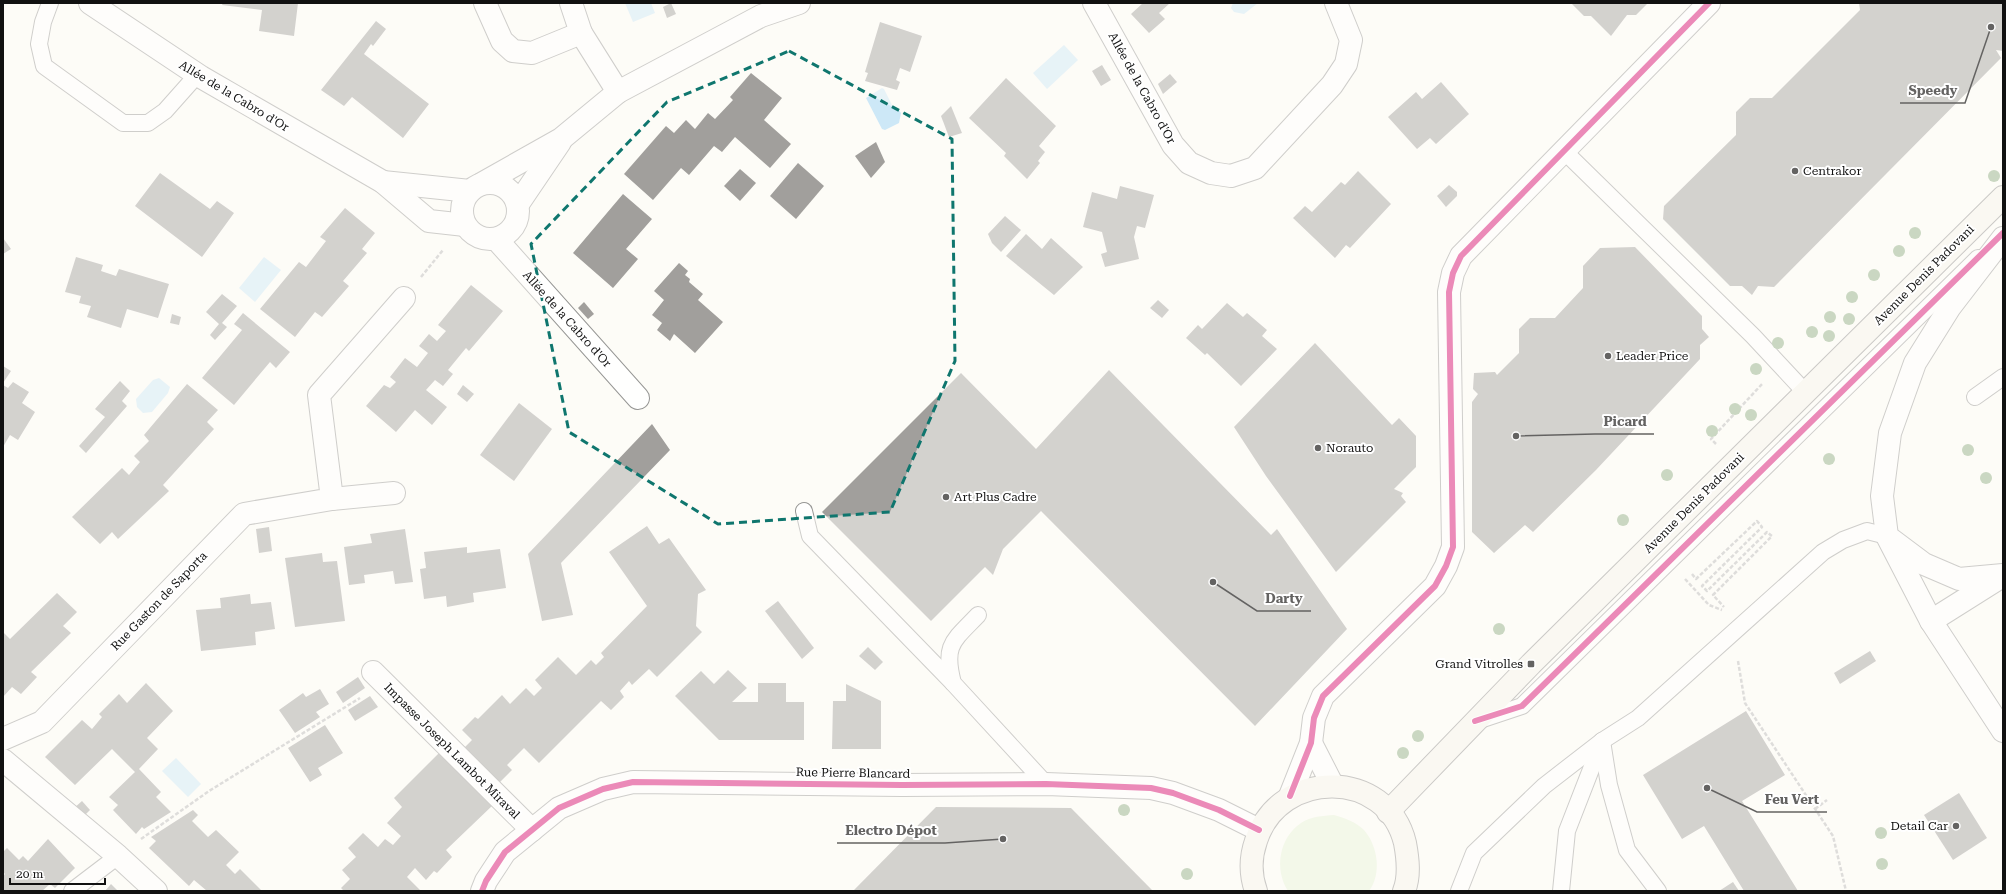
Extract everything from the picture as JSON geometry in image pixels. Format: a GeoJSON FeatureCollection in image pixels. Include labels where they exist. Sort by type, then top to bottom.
{"type":"FeatureCollection","features":[{"type":"Feature","properties":{"kind":"main road","name":"Avenue Denis Padovani"},"geometry":{"type":"LineString","coordinates":[[1388,812],[1475,721],[2003,197]]}},
{"type":"Feature","properties":{"kind":"main road"},"geometry":{"type":"LineString","coordinates":[[1256,891],[1252,878],[1251,854],[1259,830],[1267,817],[1290,796],[1311,788],[1333,786],[1353,790],[1372,798],[1388,812],[1402,833],[1408,858],[1407,889]]}},
{"type":"Feature","properties":{"kind":"street","name":"Allée de la Cabro d'Or"},"geometry":{"type":"LineString","coordinates":[[90,3],[197,74],[383,182],[429,221],[469,230]]}},
{"type":"Feature","properties":{"kind":"street"},"geometry":{"type":"LineString","coordinates":[[485,3],[502,40],[513,51],[532,53],[581,33]]}},
{"type":"Feature","properties":{"kind":"street"},"geometry":{"type":"LineString","coordinates":[[571,3],[581,33],[618,92]]}},
{"type":"Feature","properties":{"kind":"street"},"geometry":{"type":"LineString","coordinates":[[476,187],[498,183],[511,191],[518,204],[518,220],[510,233],[496,240],[484,240],[469,230],[462,214],[463,201],[476,187],[561,139],[618,92],[761,16],[798,3]]}},
{"type":"Feature","properties":{"kind":"street","name":"Allée de la Cabro d'Or"},"geometry":{"type":"LineString","coordinates":[[1094,3],[1173,145],[1189,163],[1211,173],[1231,176],[1254,168],[1332,85],[1346,64],[1351,40],[1336,3]]}},
{"type":"Feature","properties":{"kind":"street"},"geometry":{"type":"LineString","coordinates":[[1290,796],[1311,743],[1314,718],[1323,696],[1435,586],[1446,566],[1452,547],[1449,292],[1453,273],[1461,256],[1709,3]]}},
{"type":"Feature","properties":{"kind":"street"},"geometry":{"type":"LineString","coordinates":[[518,204],[561,139]]}},
{"type":"Feature","properties":{"kind":"street","name":"Allée de la Cabro d'Or"},"geometry":{"type":"LineString","coordinates":[[383,182],[476,187]]}},
{"type":"Feature","properties":{"kind":"street"},"geometry":{"type":"LineString","coordinates":[[2003,238],[1950,308],[1915,363],[1890,433],[1882,496],[1887,536],[1931,621],[2003,731]]}},
{"type":"Feature","properties":{"kind":"street","name":"Allée de la Cabro d'Or"},"geometry":{"type":"LineString","coordinates":[[496,240],[638,398]]}},
{"type":"Feature","properties":{"kind":"street"},"geometry":{"type":"LineString","coordinates":[[332,499],[319,395],[404,298]]}},
{"type":"Feature","properties":{"kind":"street","name":"Rue Gaston de Saporta"},"geometry":{"type":"LineString","coordinates":[[3,739],[42,722],[244,514],[332,499],[394,493]]}},
{"type":"Feature","properties":{"kind":"street"},"geometry":{"type":"LineString","coordinates":[[1887,536],[1924,564],[1959,579],[2003,575]]}},
{"type":"Feature","properties":{"kind":"street"},"geometry":{"type":"LineString","coordinates":[[1931,621],[2003,575]]}},
{"type":"Feature","properties":{"kind":"street","name":"Impasse Joseph Lambot Miraval"},"geometry":{"type":"LineString","coordinates":[[378,678],[532,830]]}},
{"type":"Feature","properties":{"kind":"street"},"geometry":{"type":"LineString","coordinates":[[1311,743],[1333,786]]}},
{"type":"Feature","properties":{"kind":"street"},"geometry":{"type":"LineString","coordinates":[[3,760],[118,856],[156,891]]}},
{"type":"Feature","properties":{"kind":"street","name":"Rue Pierre Blancard"},"geometry":{"type":"LineString","coordinates":[[482,891],[486,881],[505,852],[559,808],[603,789],[633,782],[902,785],[1046,784],[1151,788],[1173,793],[1219,810],[1259,830]]}},
{"type":"Feature","properties":{"kind":"lane"},"geometry":{"type":"LineString","coordinates":[[50,3],[43,22],[40,44],[44,66],[123,122],[148,123],[165,110],[197,74]]}},
{"type":"Feature","properties":{"kind":"lane"},"geometry":{"type":"LineString","coordinates":[[1564,151],[1753,336],[1806,393]]}},
{"type":"Feature","properties":{"kind":"lane"},"geometry":{"type":"LineString","coordinates":[[1475,721],[1522,706],[2003,233]]}},
{"type":"Feature","properties":{"kind":"lane"},"geometry":{"type":"LineString","coordinates":[[1975,397],[2003,377]]}},
{"type":"Feature","properties":{"kind":"lane"},"geometry":{"type":"LineString","coordinates":[[804,511],[810,536],[953,683],[1046,784]]}},
{"type":"Feature","properties":{"kind":"lane"},"geometry":{"type":"LineString","coordinates":[[1459,891],[1474,853],[1544,786],[1602,741],[1638,718],[1823,552],[1843,540],[1867,531],[1887,536]]}},
{"type":"Feature","properties":{"kind":"lane"},"geometry":{"type":"LineString","coordinates":[[953,683],[948,662],[952,642],[978,615]]}},
{"type":"Feature","properties":{"kind":"lane"},"geometry":{"type":"LineString","coordinates":[[1561,891],[1567,830],[1602,741]]}},
{"type":"Feature","properties":{"kind":"lane"},"geometry":{"type":"LineString","coordinates":[[1602,741],[1609,785],[1627,850],[1658,891]]}},
{"type":"Feature","properties":{"kind":"lane"},"geometry":{"type":"LineString","coordinates":[[72,891],[118,856]]}},
{"type":"Feature","properties":{"kind":"path"},"geometry":{"type":"LineString","coordinates":[[404,298],[448,244],[469,230]]}},
{"type":"Feature","properties":{"kind":"path"},"geometry":{"type":"LineString","coordinates":[[1681,575],[1710,605]]}},
{"type":"Feature","properties":{"kind":"path"},"geometry":{"type":"LineString","coordinates":[[118,856],[209,791],[378,678]]}},
{"type":"Feature","properties":{"kind":"path"},"geometry":{"type":"LineString","coordinates":[[1815,808],[1828,800]]}},
{"type":"Feature","properties":{"kind":"highlighted area"},"geometry":{"type":"Polygon","coordinates":[[[789,51],[952,139],[955,361],[890,512],[718,524],[569,432],[531,244],[667,102],[789,51]]]}},
{"type":"Feature","properties":{"kind":"green space"},"geometry":{"type":"Polygon","coordinates":[[[1334,815],[1342,817],[1361,827],[1373,844],[1377,860],[1377,868],[1376,877],[1369,891],[1288,891],[1281,873],[1280,864],[1281,854],[1288,837],[1301,823],[1309,819],[1334,815]]]}},
{"type":"Feature","properties":{"kind":"water"},"geometry":{"type":"Polygon","coordinates":[[[625,3],[651,3],[655,13],[633,22],[625,3]]]}},
{"type":"Feature","properties":{"kind":"water"},"geometry":{"type":"Polygon","coordinates":[[[1233,3],[1258,3],[1244,14],[1234,12],[1231,8],[1233,3]]]}},
{"type":"Feature","properties":{"kind":"water"},"geometry":{"type":"Polygon","coordinates":[[[1064,45],[1078,60],[1047,89],[1033,73],[1064,45]]]}},
{"type":"Feature","properties":{"kind":"water"},"geometry":{"type":"Polygon","coordinates":[[[882,88],[884,89],[893,107],[897,108],[901,113],[899,123],[885,130],[882,129],[866,98],[882,88]]]}},
{"type":"Feature","properties":{"kind":"water"},"geometry":{"type":"Polygon","coordinates":[[[264,257],[281,270],[255,302],[239,288],[264,257]]]}},
{"type":"Feature","properties":{"kind":"water"},"geometry":{"type":"Polygon","coordinates":[[[159,378],[170,387],[168,393],[152,412],[143,413],[137,407],[136,399],[153,380],[159,378]]]}},
{"type":"Feature","properties":{"kind":"water"},"geometry":{"type":"Polygon","coordinates":[[[176,758],[201,784],[188,797],[162,771],[176,758]]]}},
{"type":"Feature","properties":{"kind":"building"},"geometry":{"type":"Polygon","coordinates":[[[223,3],[298,3],[294,36],[259,31],[262,10],[222,5],[223,3]]]}},
{"type":"Feature","properties":{"kind":"building"},"geometry":{"type":"Polygon","coordinates":[[[671,3],[676,14],[667,18],[663,7],[671,3]]]}},
{"type":"Feature","properties":{"kind":"building"},"geometry":{"type":"Polygon","coordinates":[[[1143,3],[1170,3],[1159,13],[1165,19],[1149,33],[1131,14],[1143,3]]]}},
{"type":"Feature","properties":{"kind":"building"},"geometry":{"type":"Polygon","coordinates":[[[1571,3],[1648,3],[1636,15],[1627,15],[1611,36],[1591,16],[1584,16],[1571,3]]]}},
{"type":"Feature","properties":{"kind":"building","name":"Centrakor"},"geometry":{"type":"Polygon","coordinates":[[[1859,3],[2003,3],[2003,51],[1996,50],[2001,58],[1774,287],[1758,286],[1752,295],[1742,286],[1730,286],[1663,219],[1664,206],[1736,135],[1736,112],[1750,98],[1772,98],[1860,10],[1859,3]]]}},
{"type":"Feature","properties":{"kind":"building"},"geometry":{"type":"Polygon","coordinates":[[[376,21],[386,29],[373,46],[371,44],[364,54],[429,104],[403,138],[352,97],[344,106],[321,90],[376,21]]]}},
{"type":"Feature","properties":{"kind":"building"},"geometry":{"type":"Polygon","coordinates":[[[880,22],[922,36],[910,72],[900,68],[896,80],[900,82],[897,90],[865,81],[868,73],[865,72],[880,22]]]}},
{"type":"Feature","properties":{"kind":"building"},"geometry":{"type":"Polygon","coordinates":[[[1102,65],[1111,80],[1101,86],[1092,71],[1102,65]]]}},
{"type":"Feature","properties":{"kind":"building"},"geometry":{"type":"Polygon","coordinates":[[[751,73],[782,98],[764,120],[791,144],[770,168],[735,137],[722,152],[714,146],[689,175],[681,168],[653,200],[624,174],[666,126],[674,133],[686,120],[695,129],[708,113],[715,119],[733,100],[730,97],[751,73]]]}},
{"type":"Feature","properties":{"kind":"building"},"geometry":{"type":"Polygon","coordinates":[[[1170,74],[1177,82],[1163,94],[1158,84],[1170,74]]]}},
{"type":"Feature","properties":{"kind":"building"},"geometry":{"type":"Polygon","coordinates":[[[1006,78],[1056,126],[1039,146],[1045,152],[1038,161],[1040,163],[1027,179],[1004,156],[1006,153],[969,118],[1006,78]]]}},
{"type":"Feature","properties":{"kind":"building"},"geometry":{"type":"Polygon","coordinates":[[[1441,82],[1469,114],[1436,144],[1430,138],[1417,149],[1388,117],[1416,92],[1422,99],[1441,82]]]}},
{"type":"Feature","properties":{"kind":"building"},"geometry":{"type":"Polygon","coordinates":[[[951,106],[962,133],[949,137],[941,116],[951,106]]]}},
{"type":"Feature","properties":{"kind":"building"},"geometry":{"type":"Polygon","coordinates":[[[876,142],[885,162],[871,178],[855,156],[876,142]]]}},
{"type":"Feature","properties":{"kind":"building"},"geometry":{"type":"Polygon","coordinates":[[[798,163],[824,186],[796,219],[770,196],[798,163]]]}},
{"type":"Feature","properties":{"kind":"building"},"geometry":{"type":"Polygon","coordinates":[[[740,169],[756,183],[740,201],[724,186],[740,169]]]}},
{"type":"Feature","properties":{"kind":"building"},"geometry":{"type":"Polygon","coordinates":[[[1358,171],[1391,204],[1350,248],[1346,245],[1335,258],[1293,218],[1305,206],[1312,212],[1341,182],[1345,185],[1358,171]]]}},
{"type":"Feature","properties":{"kind":"building"},"geometry":{"type":"Polygon","coordinates":[[[160,173],[210,209],[217,201],[234,213],[202,257],[135,206],[160,173]]]}},
{"type":"Feature","properties":{"kind":"building"},"geometry":{"type":"Polygon","coordinates":[[[1449,185],[1457,192],[1457,196],[1446,207],[1437,196],[1449,185]]]}},
{"type":"Feature","properties":{"kind":"building"},"geometry":{"type":"Polygon","coordinates":[[[1120,186],[1154,195],[1145,228],[1137,226],[1134,237],[1139,259],[1105,267],[1101,254],[1107,252],[1102,232],[1083,227],[1092,192],[1117,199],[1120,186]]]}},
{"type":"Feature","properties":{"kind":"building"},"geometry":{"type":"Polygon","coordinates":[[[623,194],[652,219],[626,249],[638,259],[613,288],[573,253],[623,194]]]}},
{"type":"Feature","properties":{"kind":"building"},"geometry":{"type":"Polygon","coordinates":[[[345,208],[375,233],[362,249],[367,253],[343,281],[349,286],[322,317],[315,312],[295,337],[260,309],[299,262],[306,267],[326,241],[320,237],[345,208]]]}},
{"type":"Feature","properties":{"kind":"building"},"geometry":{"type":"Polygon","coordinates":[[[1005,216],[1021,230],[1001,252],[992,243],[988,234],[1005,216]]]}},
{"type":"Feature","properties":{"kind":"building"},"geometry":{"type":"Polygon","coordinates":[[[1026,234],[1042,249],[1051,238],[1083,267],[1054,295],[1006,256],[1026,234]]]}},
{"type":"Feature","properties":{"kind":"building"},"geometry":{"type":"Polygon","coordinates":[[[3,238],[11,249],[3,254],[3,238]]]}},
{"type":"Feature","properties":{"kind":"building","name":"Leader Price"},"geometry":{"type":"Polygon","coordinates":[[[1635,247],[1702,316],[1702,329],[1709,337],[1700,345],[1700,359],[1596,470],[1533,532],[1525,525],[1494,553],[1472,532],[1472,402],[1478,394],[1473,389],[1474,373],[1495,372],[1497,375],[1519,353],[1519,329],[1530,318],[1555,318],[1583,288],[1583,266],[1600,248],[1635,247]]]}},
{"type":"Feature","properties":{"kind":"building"},"geometry":{"type":"Polygon","coordinates":[[[76,257],[103,265],[101,271],[116,276],[119,269],[169,284],[158,318],[127,309],[121,328],[87,317],[91,306],[79,303],[81,296],[65,292],[76,257]]]}},
{"type":"Feature","properties":{"kind":"building"},"geometry":{"type":"Polygon","coordinates":[[[679,263],[688,271],[685,275],[690,279],[689,282],[703,294],[698,300],[723,322],[695,353],[674,334],[670,341],[657,330],[662,323],[652,315],[664,300],[654,291],[679,263]]]}},
{"type":"Feature","properties":{"kind":"building"},"geometry":{"type":"Polygon","coordinates":[[[471,285],[503,311],[469,351],[466,348],[448,370],[453,374],[443,386],[435,380],[426,390],[447,407],[432,425],[415,410],[396,432],[366,406],[384,385],[390,388],[396,382],[390,377],[405,358],[417,367],[428,353],[419,346],[429,334],[437,341],[446,331],[438,325],[471,285]]]}},
{"type":"Feature","properties":{"kind":"building"},"geometry":{"type":"Polygon","coordinates":[[[222,294],[237,306],[222,323],[227,327],[215,340],[210,335],[219,324],[206,312],[222,294]]]}},
{"type":"Feature","properties":{"kind":"building"},"geometry":{"type":"Polygon","coordinates":[[[1158,300],[1169,310],[1162,318],[1150,308],[1158,300]]]}},
{"type":"Feature","properties":{"kind":"building"},"geometry":{"type":"Polygon","coordinates":[[[584,302],[594,314],[588,319],[578,308],[584,302]]]}},
{"type":"Feature","properties":{"kind":"building"},"geometry":{"type":"Polygon","coordinates":[[[1227,303],[1243,317],[1247,313],[1267,330],[1262,336],[1277,349],[1241,386],[1207,353],[1205,355],[1186,338],[1198,325],[1202,329],[1227,303]]]}},
{"type":"Feature","properties":{"kind":"building"},"geometry":{"type":"Polygon","coordinates":[[[243,313],[290,352],[276,368],[270,362],[234,405],[202,378],[242,330],[234,324],[243,313]]]}},
{"type":"Feature","properties":{"kind":"building"},"geometry":{"type":"Polygon","coordinates":[[[172,314],[181,317],[179,325],[170,323],[172,314]]]}},
{"type":"Feature","properties":{"kind":"building","name":"Norauto"},"geometry":{"type":"Polygon","coordinates":[[[1315,343],[1392,425],[1399,418],[1416,436],[1416,467],[1394,489],[1403,493],[1401,496],[1406,502],[1336,572],[1266,476],[1234,427],[1315,343]]]}},
{"type":"Feature","properties":{"kind":"building"},"geometry":{"type":"Polygon","coordinates":[[[3,366],[11,371],[3,383],[3,366]]]}},
{"type":"Feature","properties":{"kind":"building"},"geometry":{"type":"Polygon","coordinates":[[[1109,370],[1271,535],[1277,529],[1347,629],[1255,726],[1041,511],[1003,549],[993,575],[985,567],[931,621],[822,512],[961,373],[1036,449],[1109,370]]]}},
{"type":"Feature","properties":{"kind":"building"},"geometry":{"type":"Polygon","coordinates":[[[120,381],[130,391],[122,401],[127,406],[86,453],[79,446],[105,417],[95,409],[120,381]]]}},
{"type":"Feature","properties":{"kind":"building"},"geometry":{"type":"Polygon","coordinates":[[[13,382],[29,392],[22,403],[35,412],[18,440],[10,435],[3,447],[3,385],[8,388],[13,382]]]}},
{"type":"Feature","properties":{"kind":"building"},"geometry":{"type":"Polygon","coordinates":[[[187,384],[218,410],[207,422],[214,429],[163,485],[169,491],[118,539],[112,532],[100,544],[72,517],[122,468],[129,475],[140,462],[134,456],[149,441],[144,435],[187,384]]]}},
{"type":"Feature","properties":{"kind":"building"},"geometry":{"type":"Polygon","coordinates":[[[463,385],[474,394],[467,402],[457,394],[463,385]]]}},
{"type":"Feature","properties":{"kind":"building"},"geometry":{"type":"Polygon","coordinates":[[[519,403],[552,429],[514,481],[480,455],[519,403]]]}},
{"type":"Feature","properties":{"kind":"building"},"geometry":{"type":"Polygon","coordinates":[[[652,424],[670,450],[561,563],[573,615],[542,621],[528,554],[652,424]]]}},
{"type":"Feature","properties":{"kind":"building"},"geometry":{"type":"Polygon","coordinates":[[[647,526],[659,544],[669,538],[706,590],[698,594],[696,626],[702,632],[657,677],[649,669],[632,685],[629,681],[620,691],[624,697],[611,710],[601,701],[539,763],[524,748],[507,765],[512,770],[496,786],[461,751],[472,740],[462,730],[475,717],[478,719],[502,695],[510,704],[526,688],[534,696],[542,688],[535,680],[558,657],[576,675],[591,660],[596,665],[604,657],[601,653],[647,606],[609,552],[647,526]]]}},
{"type":"Feature","properties":{"kind":"building"},"geometry":{"type":"Polygon","coordinates":[[[269,527],[272,551],[259,553],[256,529],[269,527]]]}},
{"type":"Feature","properties":{"kind":"building"},"geometry":{"type":"Polygon","coordinates":[[[405,529],[413,582],[395,584],[393,571],[364,575],[365,583],[349,585],[344,547],[372,543],[370,534],[405,529]]]}},
{"type":"Feature","properties":{"kind":"building"},"geometry":{"type":"Polygon","coordinates":[[[467,547],[467,553],[500,549],[506,588],[473,593],[474,602],[447,607],[446,596],[424,599],[420,569],[426,568],[424,552],[467,547]]]}},
{"type":"Feature","properties":{"kind":"building"},"geometry":{"type":"Polygon","coordinates":[[[322,553],[323,562],[337,561],[345,621],[295,627],[285,558],[322,553]]]}},
{"type":"Feature","properties":{"kind":"building"},"geometry":{"type":"Polygon","coordinates":[[[57,593],[77,612],[63,626],[71,633],[31,672],[37,677],[21,694],[12,687],[3,697],[3,632],[10,639],[57,593]]]}},
{"type":"Feature","properties":{"kind":"building"},"geometry":{"type":"Polygon","coordinates":[[[250,594],[251,604],[271,602],[275,629],[255,632],[256,645],[201,651],[196,610],[221,608],[220,598],[250,594]]]}},
{"type":"Feature","properties":{"kind":"building"},"geometry":{"type":"Polygon","coordinates":[[[778,601],[814,648],[802,659],[765,611],[778,601]]]}},
{"type":"Feature","properties":{"kind":"building"},"geometry":{"type":"Polygon","coordinates":[[[868,647],[883,662],[875,670],[859,656],[868,647]]]}},
{"type":"Feature","properties":{"kind":"building"},"geometry":{"type":"Polygon","coordinates":[[[1870,651],[1876,661],[1840,684],[1834,673],[1870,651]]]}},
{"type":"Feature","properties":{"kind":"building"},"geometry":{"type":"Polygon","coordinates":[[[728,670],[747,688],[732,702],[758,702],[758,683],[786,683],[786,702],[804,702],[804,740],[719,740],[675,696],[701,671],[714,684],[728,670]]]}},
{"type":"Feature","properties":{"kind":"building"},"geometry":{"type":"Polygon","coordinates":[[[358,677],[365,688],[343,703],[336,692],[358,677]]]}},
{"type":"Feature","properties":{"kind":"building"},"geometry":{"type":"Polygon","coordinates":[[[146,683],[173,711],[147,738],[158,749],[139,769],[161,792],[156,797],[171,812],[144,829],[142,827],[136,834],[113,810],[118,805],[109,797],[135,772],[112,749],[75,785],[45,757],[82,720],[92,729],[102,717],[99,714],[119,694],[127,703],[146,683]]]}},
{"type":"Feature","properties":{"kind":"building"},"geometry":{"type":"Polygon","coordinates":[[[846,684],[881,701],[881,749],[832,749],[833,701],[846,701],[846,684]]]}},
{"type":"Feature","properties":{"kind":"building"},"geometry":{"type":"Polygon","coordinates":[[[320,689],[329,704],[316,712],[320,717],[295,733],[279,710],[303,693],[306,697],[320,689]]]}},
{"type":"Feature","properties":{"kind":"building"},"geometry":{"type":"Polygon","coordinates":[[[370,696],[378,707],[355,721],[348,710],[370,696]]]}},
{"type":"Feature","properties":{"kind":"building"},"geometry":{"type":"Polygon","coordinates":[[[1746,711],[1785,775],[1742,801],[1798,891],[1744,891],[1704,826],[1682,839],[1643,775],[1746,711]]]}},
{"type":"Feature","properties":{"kind":"building"},"geometry":{"type":"Polygon","coordinates":[[[325,725],[343,753],[318,768],[322,775],[310,782],[288,748],[325,725]]]}},
{"type":"Feature","properties":{"kind":"building"},"geometry":{"type":"Polygon","coordinates":[[[441,751],[493,805],[446,850],[452,857],[437,873],[434,871],[426,880],[415,868],[407,877],[421,891],[344,891],[341,888],[350,879],[342,870],[356,857],[348,848],[363,833],[378,847],[385,839],[393,845],[401,836],[387,823],[402,807],[394,798],[441,751]]]}},
{"type":"Feature","properties":{"kind":"building","name":"Detail Car"},"geometry":{"type":"Polygon","coordinates":[[[1959,793],[1987,838],[1953,860],[1924,815],[1959,793]]]}},
{"type":"Feature","properties":{"kind":"building"},"geometry":{"type":"Polygon","coordinates":[[[82,801],[90,810],[82,818],[73,809],[82,801]]]}},
{"type":"Feature","properties":{"kind":"building"},"geometry":{"type":"Polygon","coordinates":[[[936,807],[1071,808],[1153,891],[853,891],[936,807]]]}},
{"type":"Feature","properties":{"kind":"building"},"geometry":{"type":"Polygon","coordinates":[[[193,810],[198,815],[192,821],[208,837],[216,830],[239,852],[226,865],[235,874],[240,869],[262,891],[207,891],[194,880],[189,886],[149,848],[156,841],[151,837],[193,810]]]}},
{"type":"Feature","properties":{"kind":"building"},"geometry":{"type":"Polygon","coordinates":[[[48,839],[75,868],[55,888],[50,884],[42,891],[3,891],[3,876],[5,874],[3,872],[3,852],[7,848],[19,860],[23,856],[28,861],[48,839]]]}},
{"type":"Feature","properties":{"kind":"building"},"geometry":{"type":"Polygon","coordinates":[[[1733,882],[1739,891],[1719,891],[1733,882]]]}},
{"type":"Feature","properties":{"kind":"building"},"geometry":{"type":"Polygon","coordinates":[[[111,884],[118,891],[105,891],[111,884]]]}},
{"type":"Feature","properties":{"kind":"cycle path"},"geometry":{"type":"LineString","coordinates":[[1290,796],[1311,743],[1314,718],[1323,696],[1435,586],[1446,566],[1453,547],[1449,292],[1453,273],[1461,256],[1709,3]]}},
{"type":"Feature","properties":{"kind":"cycle path"},"geometry":{"type":"LineString","coordinates":[[1475,721],[1522,706],[2003,233]]}},
{"type":"Feature","properties":{"kind":"cycle path"},"geometry":{"type":"LineString","coordinates":[[482,891],[486,881],[505,852],[559,808],[603,789],[633,782],[902,785],[1046,784],[1151,788],[1173,793],[1219,810],[1259,830]]}},
{"type":"Feature","properties":{"kind":"place","name":"Speedy"},"geometry":{"type":"Point","coordinates":[1991,27]}},
{"type":"Feature","properties":{"kind":"place","name":"Centrakor"},"geometry":{"type":"Point","coordinates":[1795,171]}},
{"type":"Feature","properties":{"kind":"place","name":"Leader Price"},"geometry":{"type":"Point","coordinates":[1608,356]}},
{"type":"Feature","properties":{"kind":"place","name":"Picard"},"geometry":{"type":"Point","coordinates":[1516,436]}},
{"type":"Feature","properties":{"kind":"place","name":"Norauto"},"geometry":{"type":"Point","coordinates":[1318,448]}},
{"type":"Feature","properties":{"kind":"place","name":"Art Plus Cadre"},"geometry":{"type":"Point","coordinates":[946,497]}},
{"type":"Feature","properties":{"kind":"place","name":"Darty"},"geometry":{"type":"Point","coordinates":[1213,582]}},
{"type":"Feature","properties":{"kind":"place","name":"Grand Vitrolles"},"geometry":{"type":"Point","coordinates":[1531,664]}},
{"type":"Feature","properties":{"kind":"place","name":"Feu Vert"},"geometry":{"type":"Point","coordinates":[1707,788]}},
{"type":"Feature","properties":{"kind":"place","name":"Detail Car"},"geometry":{"type":"Point","coordinates":[1956,826]}},
{"type":"Feature","properties":{"kind":"place","name":"Electro Dépot"},"geometry":{"type":"Point","coordinates":[1003,839]}}]}
